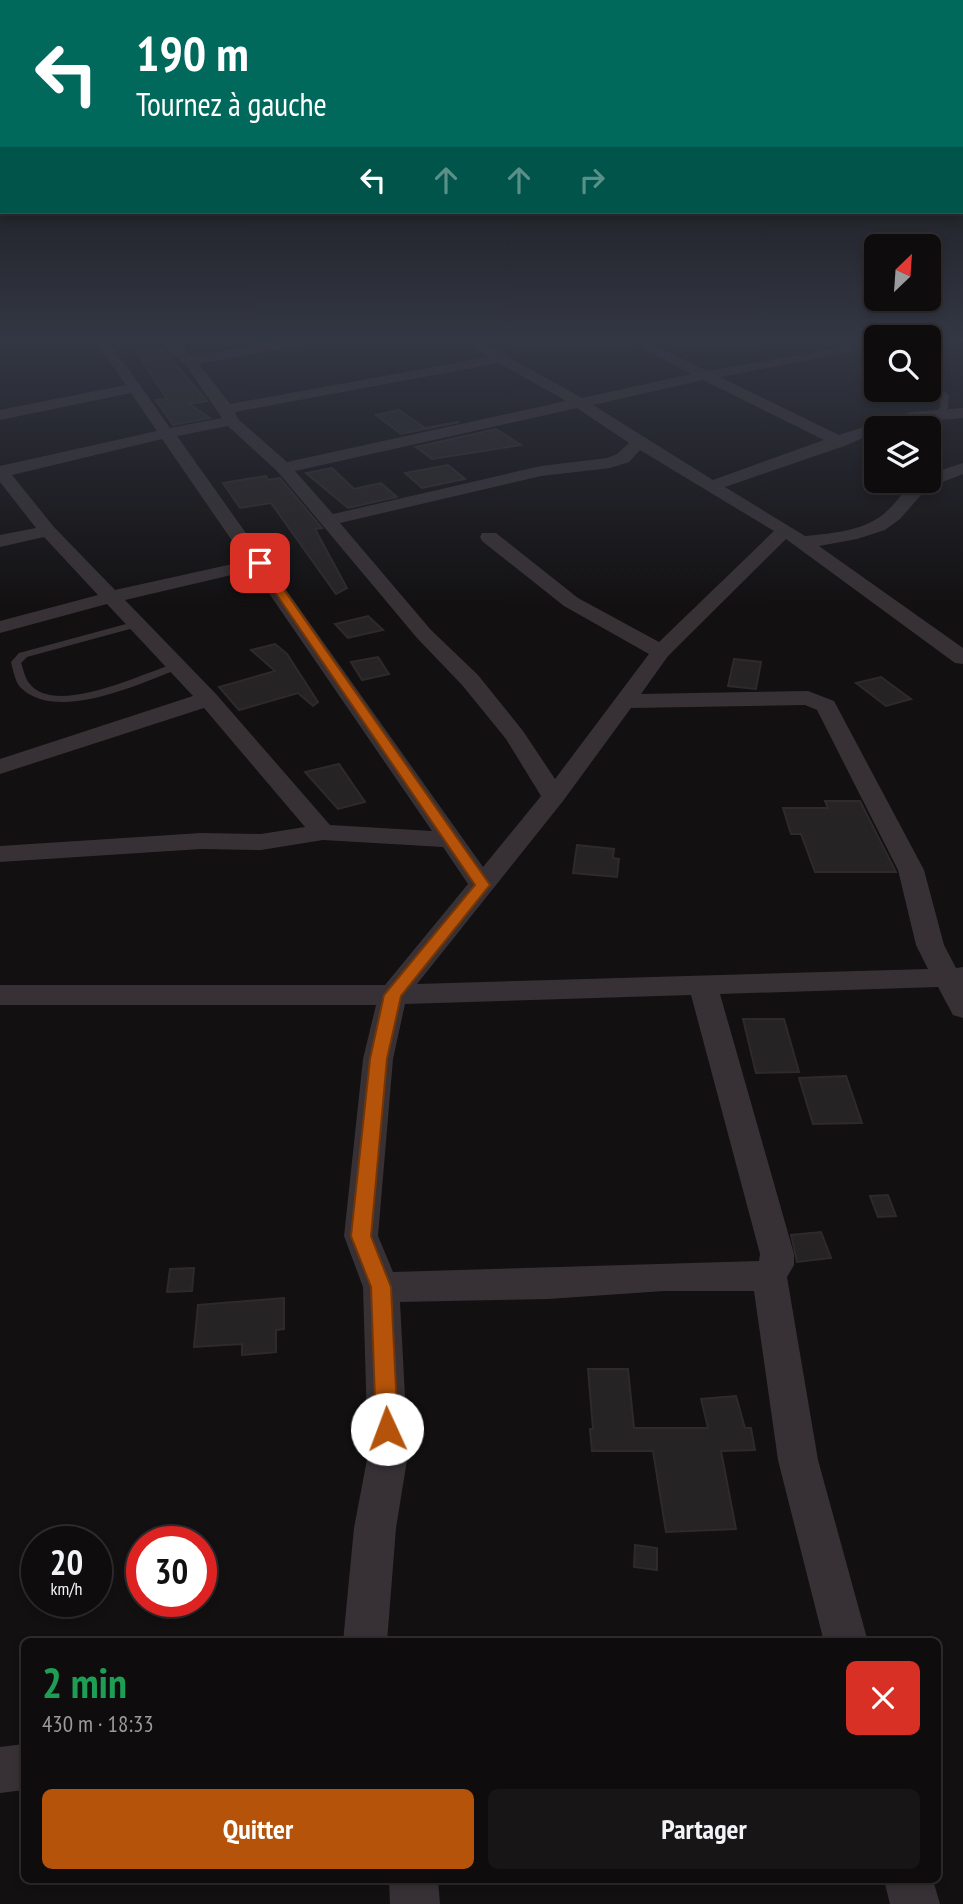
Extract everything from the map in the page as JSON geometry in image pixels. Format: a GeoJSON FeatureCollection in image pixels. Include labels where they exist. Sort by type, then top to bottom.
{"type":"FeatureCollection","features":[{"type":"Feature","properties":{"kind":"street"},"geometry":{"type":"LineString","coordinates":[[165,430],[482,885]]}},
{"type":"Feature","properties":{"kind":"street"},"geometry":{"type":"LineString","coordinates":[[178,430],[1,472],[48,531],[208,699],[323,832]]}},
{"type":"Feature","properties":{"kind":"street"},"geometry":{"type":"LineString","coordinates":[[244,430],[284,468],[425,634],[470,680],[515,736],[554,796]]}},
{"type":"Feature","properties":{"kind":"street"},"geometry":{"type":"LineString","coordinates":[[284,468],[462,430]]}},
{"type":"Feature","properties":{"kind":"street"},"geometry":{"type":"LineString","coordinates":[[621,430],[793,536],[963,658]]}},
{"type":"Feature","properties":{"kind":"street"},"geometry":{"type":"LineString","coordinates":[[817,430],[841,442]]}},
{"type":"Feature","properties":{"kind":"street"},"geometry":{"type":"LineString","coordinates":[[712,486],[841,442],[868,430]]}},
{"type":"Feature","properties":{"kind":"street"},"geometry":{"type":"LineString","coordinates":[[327,521],[541,471],[610,463],[623,458],[639,442]]}},
{"type":"Feature","properties":{"kind":"street"},"geometry":{"type":"LineString","coordinates":[[941,476],[963,468]]}},
{"type":"Feature","properties":{"kind":"street"},"geometry":{"type":"LineString","coordinates":[[365,1638],[375,1528],[387,1454],[381,1287],[361,1236],[378,1059],[393,995],[554,796],[661,652],[793,536],[839,538],[871,528],[890,519],[909,493]]}},
{"type":"Feature","properties":{"kind":"street"},"geometry":{"type":"LineString","coordinates":[[0,541],[48,531]]}},
{"type":"Feature","properties":{"kind":"street"},"geometry":{"type":"LineString","coordinates":[[489,537],[571,601],[661,652]]}},
{"type":"Feature","properties":{"kind":"street"},"geometry":{"type":"LineString","coordinates":[[0,627],[111,597],[260,563]]}},
{"type":"Feature","properties":{"kind":"street"},"geometry":{"type":"LineString","coordinates":[[627,701],[808,698],[827,706],[911,870],[930,945],[955,977],[963,1008]]}},
{"type":"Feature","properties":{"kind":"street"},"geometry":{"type":"LineString","coordinates":[[0,767],[208,699]]}},
{"type":"Feature","properties":{"kind":"street"},"geometry":{"type":"LineString","coordinates":[[0,854],[201,841],[261,842],[323,832],[451,840]]}},
{"type":"Feature","properties":{"kind":"street"},"geometry":{"type":"LineString","coordinates":[[0,995],[393,995],[955,977]]}},
{"type":"Feature","properties":{"kind":"street"},"geometry":{"type":"LineString","coordinates":[[381,1287],[548,1284],[664,1276],[743,1278],[769,1274],[776,1265],[777,1254],[703,985]]}},
{"type":"Feature","properties":{"kind":"street"},"geometry":{"type":"LineString","coordinates":[[769,1274],[798,1460],[845,1638]]}},
{"type":"Feature","properties":{"kind":"street"},"geometry":{"type":"LineString","coordinates":[[0,1770],[21,1767]]}},
{"type":"Feature","properties":{"kind":"street"},"geometry":{"type":"LineString","coordinates":[[414,1883],[415,1904]]}},
{"type":"Feature","properties":{"kind":"street"},"geometry":{"type":"LineString","coordinates":[[910,1883],[915,1904]]}},
{"type":"Feature","properties":{"kind":"lane"},"geometry":{"type":"LineString","coordinates":[[137,624],[23,655],[16,662],[17,676],[31,693],[55,701],[94,694],[177,666]]}},
{"type":"Feature","properties":{"kind":"building"},"geometry":{"type":"Polygon","coordinates":[[[396,430],[421,430],[401,434],[396,430]]]}},
{"type":"Feature","properties":{"kind":"building"},"geometry":{"type":"Polygon","coordinates":[[[492,430],[497,430],[521,445],[432,459],[416,447],[492,430]]]}},
{"type":"Feature","properties":{"kind":"building"},"geometry":{"type":"Polygon","coordinates":[[[448,465],[465,479],[422,488],[405,473],[448,465]]]}},
{"type":"Feature","properties":{"kind":"building"},"geometry":{"type":"Polygon","coordinates":[[[332,468],[354,489],[381,483],[397,497],[348,508],[306,473],[332,468]]]}},
{"type":"Feature","properties":{"kind":"building"},"geometry":{"type":"Polygon","coordinates":[[[266,476],[268,480],[280,478],[322,528],[315,529],[347,588],[336,594],[271,503],[240,508],[223,483],[266,476]]]}},
{"type":"Feature","properties":{"kind":"building"},"geometry":{"type":"Polygon","coordinates":[[[368,616],[383,630],[348,638],[335,624],[368,616]]]}},
{"type":"Feature","properties":{"kind":"building"},"geometry":{"type":"Polygon","coordinates":[[[275,644],[287,654],[318,702],[313,706],[298,693],[239,710],[219,687],[275,671],[251,650],[275,644]]]}},
{"type":"Feature","properties":{"kind":"building"},"geometry":{"type":"Polygon","coordinates":[[[378,657],[389,674],[362,680],[351,662],[378,657]]]}},
{"type":"Feature","properties":{"kind":"building"},"geometry":{"type":"Polygon","coordinates":[[[734,659],[761,662],[756,689],[728,686],[734,659]]]}},
{"type":"Feature","properties":{"kind":"building"},"geometry":{"type":"Polygon","coordinates":[[[881,677],[911,699],[886,706],[856,683],[881,677]]]}},
{"type":"Feature","properties":{"kind":"building"},"geometry":{"type":"Polygon","coordinates":[[[339,764],[365,802],[338,809],[305,772],[339,764]]]}},
{"type":"Feature","properties":{"kind":"building"},"geometry":{"type":"Polygon","coordinates":[[[825,801],[860,801],[896,872],[815,872],[801,834],[791,834],[783,808],[828,808],[825,801]]]}},
{"type":"Feature","properties":{"kind":"building"},"geometry":{"type":"Polygon","coordinates":[[[577,845],[614,849],[613,858],[619,859],[617,877],[573,873],[577,845]]]}},
{"type":"Feature","properties":{"kind":"building"},"geometry":{"type":"Polygon","coordinates":[[[743,1019],[784,1019],[799,1072],[756,1073],[743,1019]]]}},
{"type":"Feature","properties":{"kind":"building"},"geometry":{"type":"Polygon","coordinates":[[[846,1076],[862,1123],[813,1124],[799,1078],[846,1076]]]}},
{"type":"Feature","properties":{"kind":"building"},"geometry":{"type":"Polygon","coordinates":[[[888,1195],[896,1216],[878,1217],[870,1196],[888,1195]]]}},
{"type":"Feature","properties":{"kind":"building"},"geometry":{"type":"Polygon","coordinates":[[[821,1232],[831,1258],[797,1262],[791,1235],[821,1232]]]}},
{"type":"Feature","properties":{"kind":"building"},"geometry":{"type":"Polygon","coordinates":[[[194,1268],[192,1291],[167,1292],[170,1269],[194,1268]]]}},
{"type":"Feature","properties":{"kind":"building"},"geometry":{"type":"Polygon","coordinates":[[[284,1298],[284,1329],[276,1330],[276,1352],[242,1355],[242,1344],[194,1347],[198,1305],[284,1298]]]}},
{"type":"Feature","properties":{"kind":"building"},"geometry":{"type":"Polygon","coordinates":[[[588,1369],[628,1369],[634,1428],[708,1428],[701,1399],[736,1396],[745,1428],[751,1428],[755,1450],[721,1451],[736,1529],[666,1532],[653,1451],[592,1451],[588,1369]]]}},
{"type":"Feature","properties":{"kind":"building"},"geometry":{"type":"Polygon","coordinates":[[[635,1545],[657,1548],[657,1570],[634,1567],[635,1545]]]}},
{"type":"Feature","properties":{"kind":"route"},"geometry":{"type":"LineString","coordinates":[[260,563],[482,885],[393,995],[378,1059],[361,1236],[381,1287],[387,1429]]}}]}
